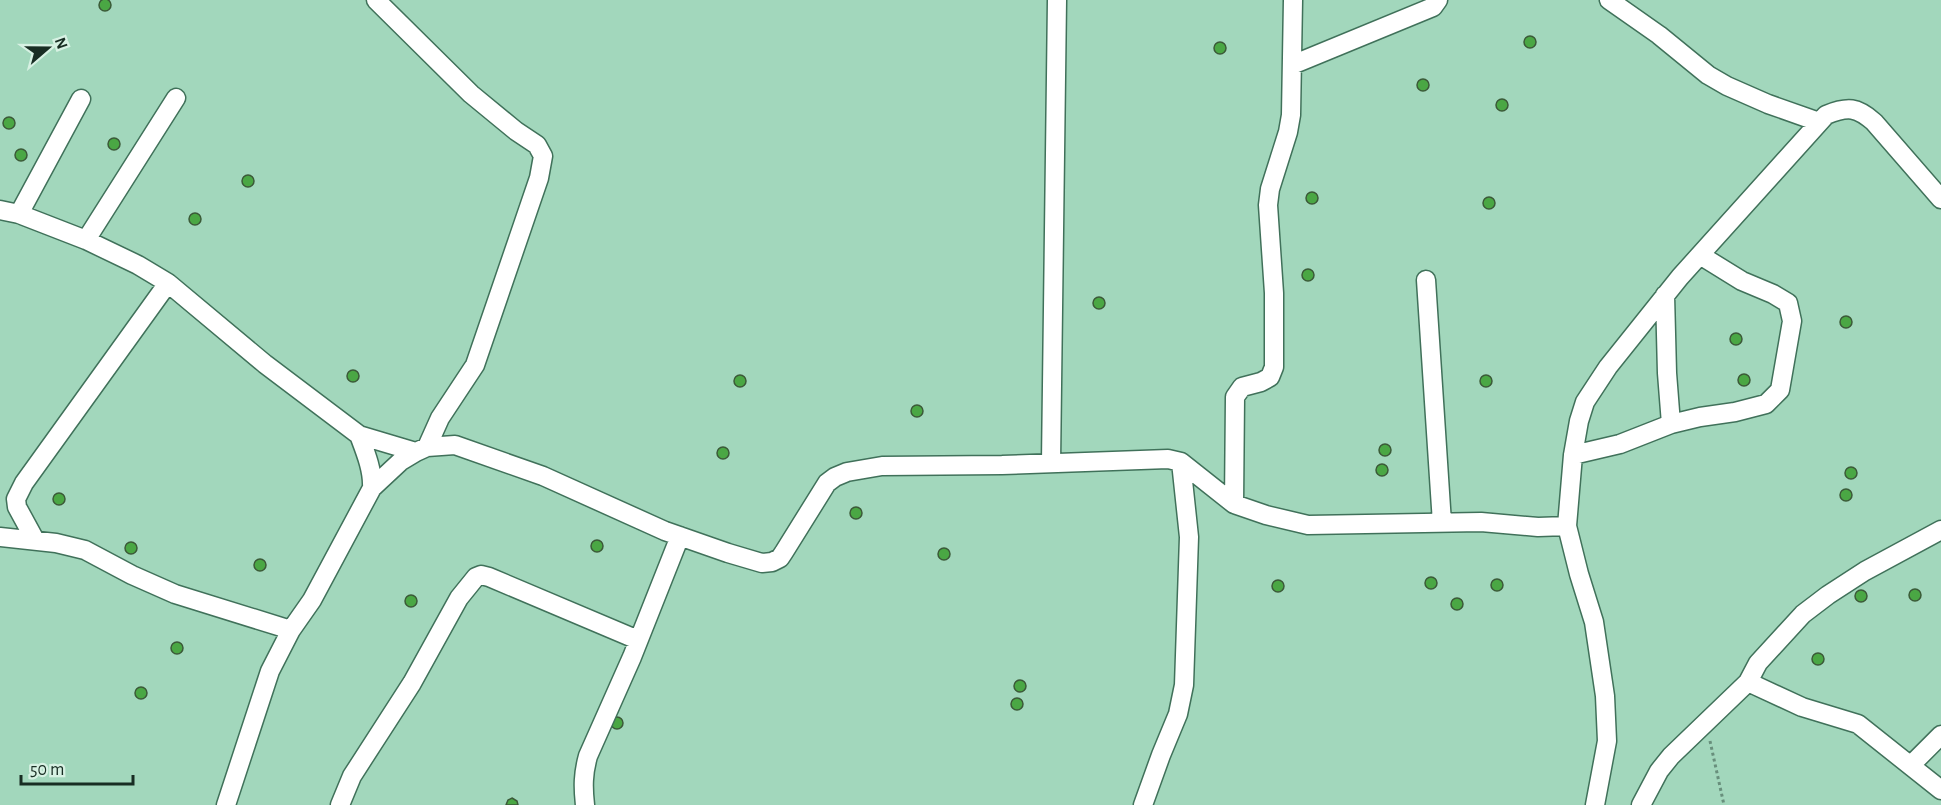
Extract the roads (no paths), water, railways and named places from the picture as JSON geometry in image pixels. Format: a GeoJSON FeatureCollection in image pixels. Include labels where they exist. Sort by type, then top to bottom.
{"type":"FeatureCollection","features":[{"type":"Feature","properties":{"kind":"street"},"geometry":{"type":"LineString","coordinates":[[226,805],[270,671],[291,630],[312,600],[372,488],[401,461],[422,449],[475,364],[539,178],[543,156],[537,145],[471,94],[376,0]]}},
{"type":"Feature","properties":{"kind":"street"},"geometry":{"type":"LineString","coordinates":[[1051,463],[1057,0]]}},
{"type":"Feature","properties":{"kind":"street"},"geometry":{"type":"LineString","coordinates":[[1234,504],[1235,397],[1242,387],[1270,377],[1275,360],[1274,293],[1268,204],[1270,189],[1291,115],[1293,0]]}},
{"type":"Feature","properties":{"kind":"street"},"geometry":{"type":"LineString","coordinates":[[1292,65],[1433,8],[1438,0]]}},
{"type":"Feature","properties":{"kind":"street"},"geometry":{"type":"LineString","coordinates":[[1609,0],[1659,35],[1694,66],[1708,75],[1768,104],[1819,122]]}},
{"type":"Feature","properties":{"kind":"street"},"geometry":{"type":"LineString","coordinates":[[86,240],[176,98]]}},
{"type":"Feature","properties":{"kind":"street"},"geometry":{"type":"LineString","coordinates":[[19,214],[81,99]]}},
{"type":"Feature","properties":{"kind":"street"},"geometry":{"type":"LineString","coordinates":[[1595,805],[1607,741],[1605,696],[1594,622],[1567,526],[1573,455],[1585,402],[1608,367],[1665,295],[1826,115],[1841,110],[1862,112],[1874,122],[1941,199]]}},
{"type":"Feature","properties":{"kind":"street"},"geometry":{"type":"LineString","coordinates":[[0,210],[19,214],[86,240],[168,282],[265,364],[359,435],[422,449],[455,445],[543,476],[680,536],[750,561],[762,563],[780,558],[827,483],[835,477],[847,472],[882,466],[1176,460],[1234,504],[1266,515],[1308,525],[1481,522],[1538,527],[1567,526]]}},
{"type":"Feature","properties":{"kind":"street"},"geometry":{"type":"LineString","coordinates":[[1573,455],[1620,444],[1671,424],[1751,409],[1771,400],[1780,390],[1792,321],[1786,300],[1742,281],[1700,255]]}},
{"type":"Feature","properties":{"kind":"street"},"geometry":{"type":"LineString","coordinates":[[1426,280],[1442,523]]}},
{"type":"Feature","properties":{"kind":"street"},"geometry":{"type":"LineString","coordinates":[[35,540],[16,507],[16,500],[24,483],[168,282]]}},
{"type":"Feature","properties":{"kind":"street"},"geometry":{"type":"LineString","coordinates":[[1665,295],[1671,424]]}},
{"type":"Feature","properties":{"kind":"street"},"geometry":{"type":"LineString","coordinates":[[359,435],[373,480],[372,488]]}},
{"type":"Feature","properties":{"kind":"street"},"geometry":{"type":"LineString","coordinates":[[1143,805],[1178,714],[1184,685],[1189,537],[1181,462]]}},
{"type":"Feature","properties":{"kind":"street"},"geometry":{"type":"LineString","coordinates":[[1641,805],[1659,771],[1671,756],[1748,682],[1758,663],[1803,614],[1865,571],[1941,530]]}},
{"type":"Feature","properties":{"kind":"street"},"geometry":{"type":"LineString","coordinates":[[585,805],[582,785],[585,764],[680,536]]}},
{"type":"Feature","properties":{"kind":"street"},"geometry":{"type":"LineString","coordinates":[[0,537],[56,543],[85,550],[132,575],[175,594],[291,630]]}},
{"type":"Feature","properties":{"kind":"street"},"geometry":{"type":"LineString","coordinates":[[340,805],[352,776],[412,683],[459,598],[476,577],[482,575],[489,577],[638,640]]}},
{"type":"Feature","properties":{"kind":"street"},"geometry":{"type":"LineString","coordinates":[[1748,682],[1802,707],[1858,724],[1941,790]]}},
{"type":"Feature","properties":{"kind":"street"},"geometry":{"type":"LineString","coordinates":[[1911,765],[1941,735]]}}]}
